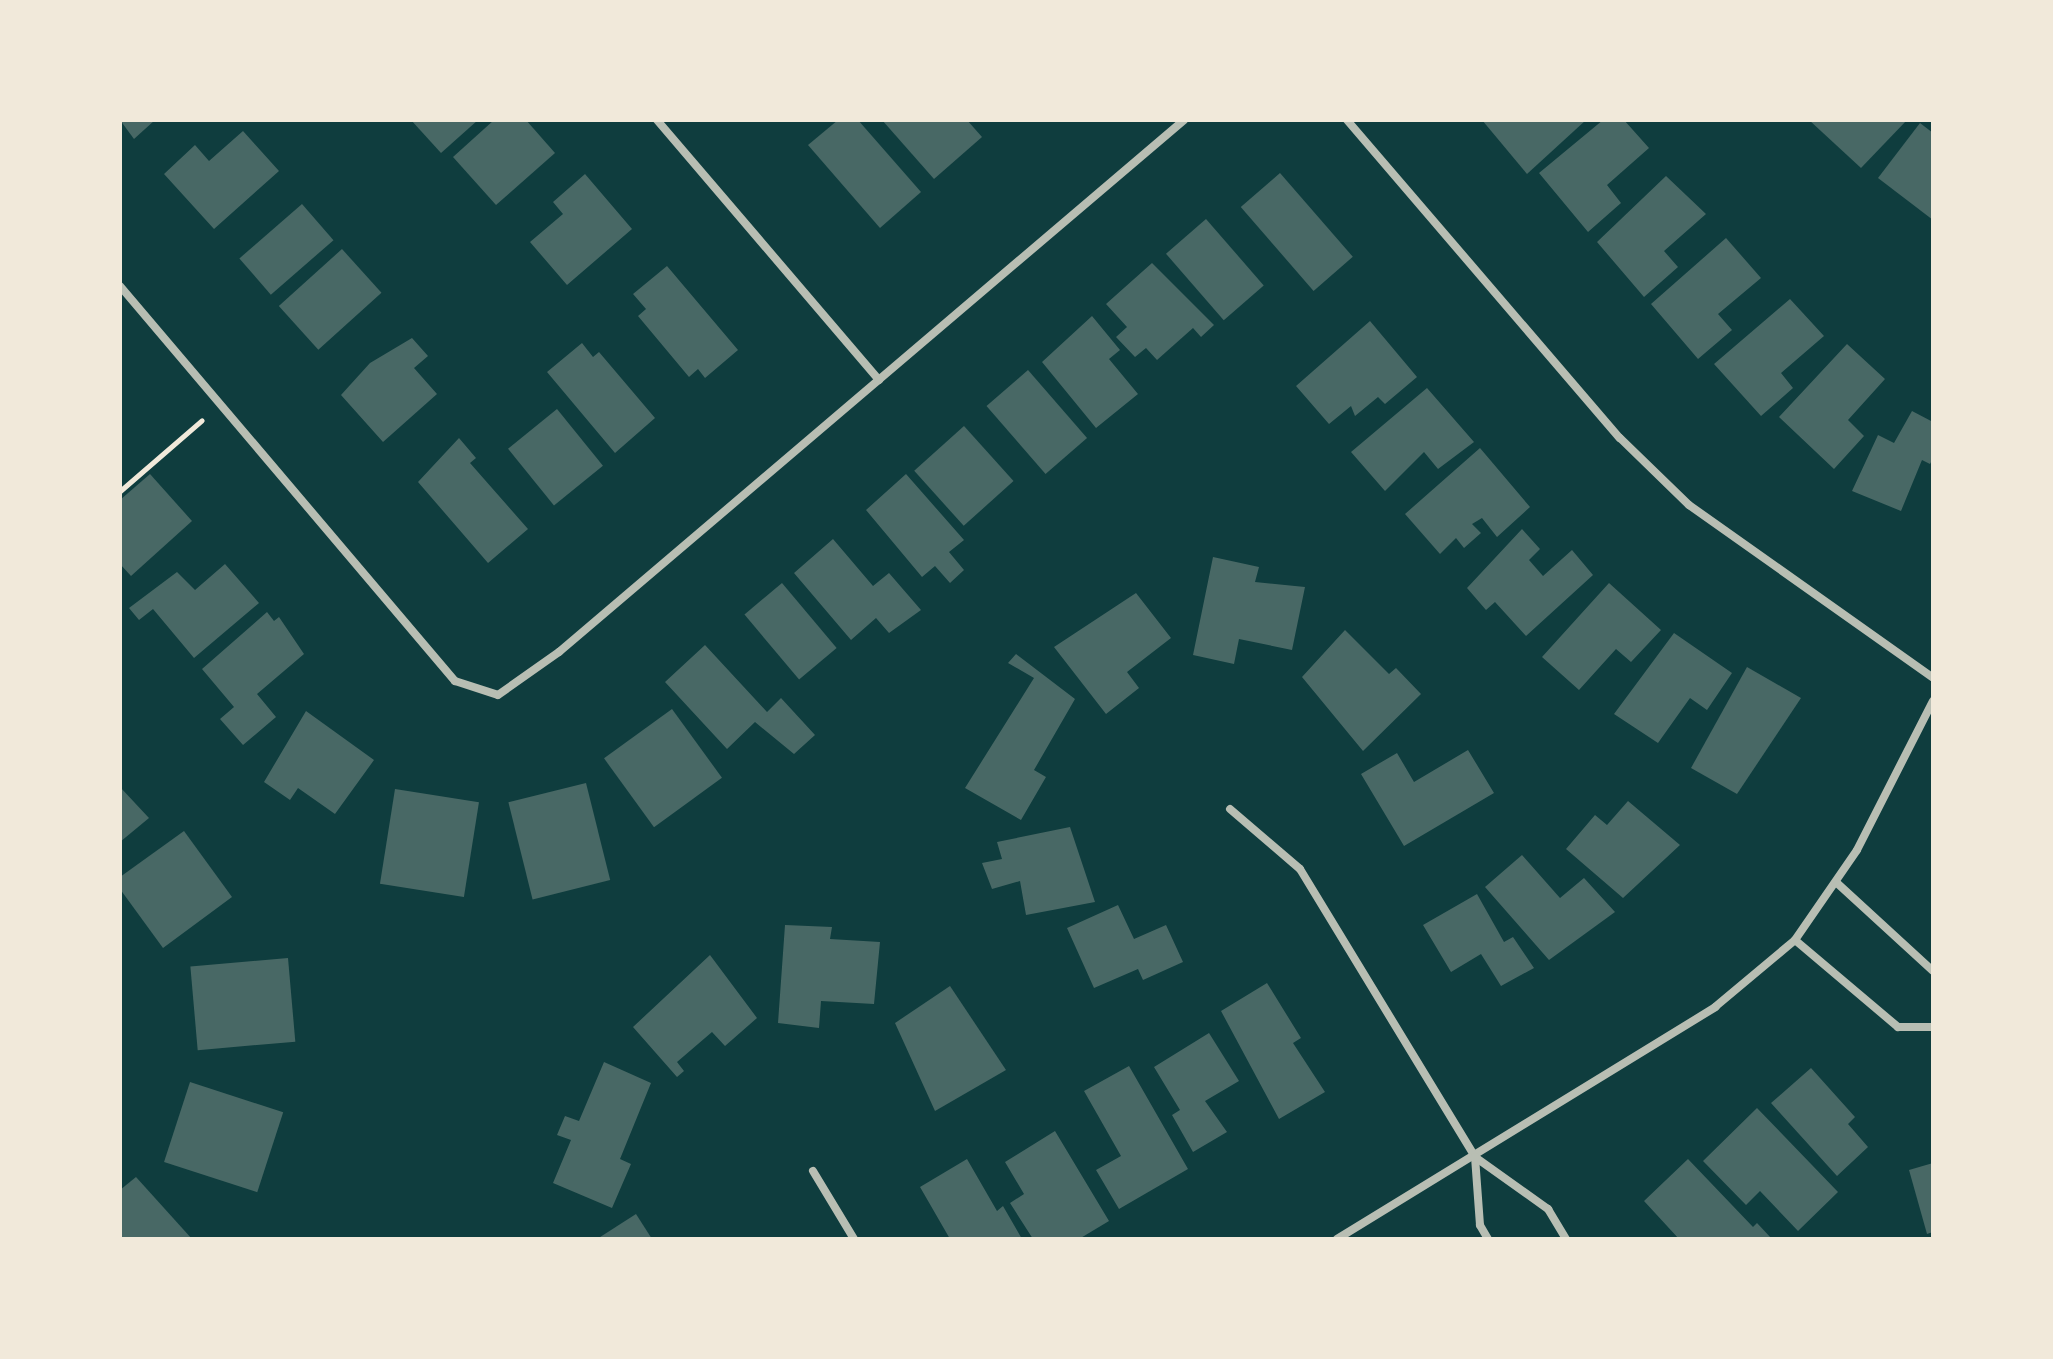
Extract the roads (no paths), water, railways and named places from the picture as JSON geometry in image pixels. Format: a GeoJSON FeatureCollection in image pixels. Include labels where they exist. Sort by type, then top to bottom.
{"type":"FeatureCollection","features":[{"type":"Feature","properties":{"kind":"street"},"geometry":{"type":"LineString","coordinates":[[657,120],[879,380]]}},
{"type":"Feature","properties":{"kind":"street"},"geometry":{"type":"LineString","coordinates":[[120,286],[455,681],[498,695],[559,652],[1184,120]]}},
{"type":"Feature","properties":{"kind":"street"},"geometry":{"type":"LineString","coordinates":[[1347,120],[1620,438],[1689,505],[1933,678]]}},
{"type":"Feature","properties":{"kind":"street"},"geometry":{"type":"LineString","coordinates":[[1337,1239],[1715,1007],[1795,940],[1837,883],[1933,701]]}},
{"type":"Feature","properties":{"kind":"street"},"geometry":{"type":"LineString","coordinates":[[1230,809],[1300,869],[1475,1157],[1548,1209],[1566,1239]]}},
{"type":"Feature","properties":{"kind":"street"},"geometry":{"type":"LineString","coordinates":[[1837,883],[1933,971]]}},
{"type":"Feature","properties":{"kind":"street"},"geometry":{"type":"LineString","coordinates":[[1795,940],[1898,1027],[1933,1027]]}},
{"type":"Feature","properties":{"kind":"street"},"geometry":{"type":"LineString","coordinates":[[1475,1157],[1480,1225],[1488,1239]]}},
{"type":"Feature","properties":{"kind":"street"},"geometry":{"type":"LineString","coordinates":[[813,1171],[854,1239]]}}]}
